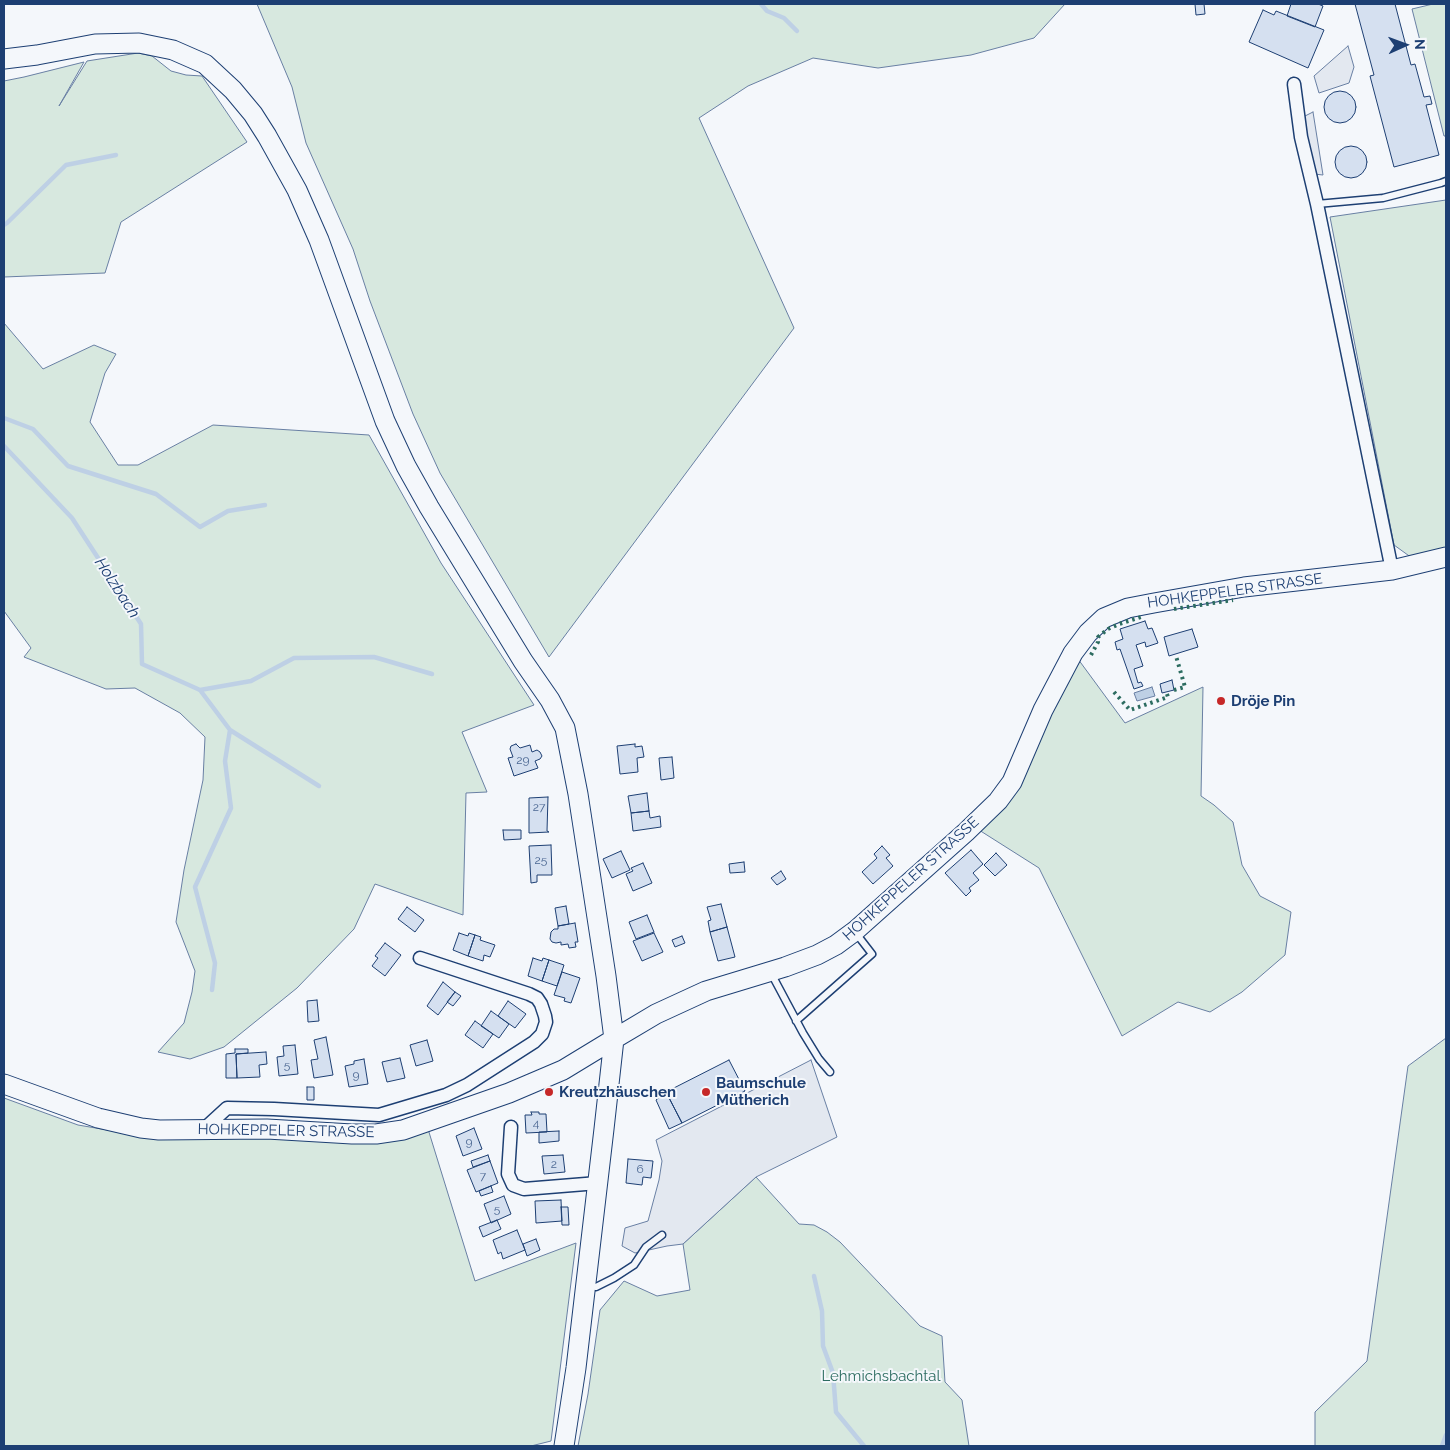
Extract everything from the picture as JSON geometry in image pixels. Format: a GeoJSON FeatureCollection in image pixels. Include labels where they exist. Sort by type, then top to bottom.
{"type":"FeatureCollection","features":[{"type":"Feature","properties":{"kind":"street"},"geometry":{"type":"LineString","coordinates":[[4,59],[95,44],[139,43],[174,50],[205,64],[234,90],[267,136],[296,190],[319,240],[385,422],[406,466],[523,661],[550,700],[565,728],[578,794],[614,1039],[576,1368],[564,1446]]}},
{"type":"Feature","properties":{"kind":"street"},"geometry":{"type":"LineString","coordinates":[[1294,84],[1301,137],[1317,204],[1392,570]]}},
{"type":"Feature","properties":{"kind":"street","name":"HOHKEPPELER STRASSE"},"geometry":{"type":"LineString","coordinates":[[4,1084],[98,1118],[159,1130],[267,1128],[352,1134],[376,1134],[404,1130],[509,1092],[563,1070],[656,1014],[706,990],[770,972],[817,955],[836,945],[854,931],[966,832],[998,801],[1012,782],[1043,710],[1073,653],[1088,633],[1104,618],[1128,608],[1244,587],[1392,570],[1446,557]]}},
{"type":"Feature","properties":{"kind":"street"},"geometry":{"type":"LineString","coordinates":[[203,1130],[227,1108],[379,1115],[446,1095],[467,1085],[534,1042],[542,1034],[546,1022],[541,1004],[537,998],[420,958]]}},
{"type":"Feature","properties":{"kind":"street"},"geometry":{"type":"LineString","coordinates":[[511,1127],[508,1174],[513,1185],[524,1190],[598,1183]]}},
{"type":"Feature","properties":{"kind":"lane"},"geometry":{"type":"LineString","coordinates":[[1317,204],[1383,198],[1446,181]]}},
{"type":"Feature","properties":{"kind":"lane"},"geometry":{"type":"LineString","coordinates":[[796,1022],[872,954],[854,931]]}},
{"type":"Feature","properties":{"kind":"lane"},"geometry":{"type":"LineString","coordinates":[[770,972],[796,1022],[819,1059],[830,1072]]}},
{"type":"Feature","properties":{"kind":"lane"},"geometry":{"type":"LineString","coordinates":[[586,1285],[596,1286],[614,1278],[634,1265],[646,1248],[662,1235]]}},
{"type":"Feature","properties":{"kind":"green space"},"geometry":{"type":"Polygon","coordinates":[[[257,4],[1065,4],[1034,38],[971,55],[878,68],[813,58],[748,86],[699,118],[794,328],[549,657],[440,473],[413,414],[370,301],[353,249],[306,143],[292,87],[257,4]]]}},
{"type":"Feature","properties":{"kind":"green space"},"geometry":{"type":"Polygon","coordinates":[[[1433,4],[1446,4],[1446,136],[1444,136],[1412,9],[1433,4]]]}},
{"type":"Feature","properties":{"kind":"green space"},"geometry":{"type":"Polygon","coordinates":[[[138,53],[152,56],[171,71],[186,75],[202,76],[247,142],[121,222],[105,273],[4,277],[4,81],[84,62],[59,106],[87,61],[138,53]]]}},
{"type":"Feature","properties":{"kind":"green space"},"geometry":{"type":"Polygon","coordinates":[[[1446,200],[1446,548],[1412,558],[1394,545],[1330,217],[1446,200]]]}},
{"type":"Feature","properties":{"kind":"green space"},"geometry":{"type":"Polygon","coordinates":[[[4,323],[43,369],[94,345],[116,354],[105,373],[90,422],[118,465],[138,465],[213,425],[369,435],[441,563],[534,705],[462,732],[487,792],[466,793],[463,915],[375,884],[354,929],[297,988],[224,1047],[190,1059],[158,1052],[184,1023],[192,992],[195,971],[176,922],[184,870],[203,780],[205,737],[180,713],[135,688],[106,689],[24,657],[31,648],[4,611],[4,323]]]}},
{"type":"Feature","properties":{"kind":"green space"},"geometry":{"type":"Polygon","coordinates":[[[1078,659],[1125,723],[1203,687],[1201,796],[1233,822],[1242,865],[1260,896],[1291,912],[1285,955],[1242,992],[1210,1012],[1178,1002],[1122,1036],[1039,868],[979,830],[1052,708],[1078,659]]]}},
{"type":"Feature","properties":{"kind":"green space"},"geometry":{"type":"Polygon","coordinates":[[[1446,1038],[1446,1446],[1315,1446],[1315,1412],[1367,1361],[1408,1066],[1446,1038]]]}},
{"type":"Feature","properties":{"kind":"green space"},"geometry":{"type":"Polygon","coordinates":[[[4,1098],[78,1125],[149,1137],[428,1129],[475,1281],[576,1243],[551,1441],[531,1446],[4,1446],[4,1098]]]}},
{"type":"Feature","properties":{"kind":"green space","name":"Lehmichsbachtal"},"geometry":{"type":"Polygon","coordinates":[[[756,1177],[799,1224],[814,1225],[840,1242],[920,1326],[942,1336],[945,1382],[962,1400],[969,1446],[578,1446],[588,1394],[600,1310],[624,1281],[657,1296],[690,1290],[683,1244],[756,1177]]]}},
{"type":"Feature","properties":{"kind":"shaded area"},"geometry":{"type":"Polygon","coordinates":[[[1348,46],[1354,67],[1349,83],[1319,93],[1314,76],[1348,46]]]}},
{"type":"Feature","properties":{"kind":"shaded area"},"geometry":{"type":"Polygon","coordinates":[[[1313,112],[1323,175],[1314,174],[1303,117],[1313,112]]]}},
{"type":"Feature","properties":{"kind":"shaded area"},"geometry":{"type":"Polygon","coordinates":[[[811,1060],[837,1137],[756,1177],[683,1244],[635,1253],[622,1246],[625,1228],[648,1221],[662,1161],[656,1140],[811,1060]]]}},
{"type":"Feature","properties":{"kind":"water"},"geometry":{"type":"Polygon","coordinates":[[[1152,687],[1155,696],[1137,701],[1134,693],[1152,687]]]}},
{"type":"Feature","properties":{"kind":"building"},"geometry":{"type":"Polygon","coordinates":[[[1195,4],[1204,4],[1205,14],[1196,15],[1195,4]]]}},
{"type":"Feature","properties":{"kind":"building"},"geometry":{"type":"Polygon","coordinates":[[[1291,4],[1318,4],[1323,6],[1315,27],[1287,16],[1291,4]]]}},
{"type":"Feature","properties":{"kind":"building"},"geometry":{"type":"Polygon","coordinates":[[[1355,4],[1395,4],[1411,65],[1415,64],[1424,97],[1430,96],[1432,104],[1426,105],[1439,155],[1394,167],[1370,76],[1374,75],[1355,4]]]}},
{"type":"Feature","properties":{"kind":"building"},"geometry":{"type":"Polygon","coordinates":[[[1263,10],[1274,15],[1276,11],[1324,30],[1308,68],[1249,42],[1263,10]]]}},
{"type":"Feature","properties":{"kind":"building"},"geometry":{"type":"Polygon","coordinates":[[[1340,91],[1351,96],[1356,107],[1351,118],[1340,123],[1329,118],[1324,107],[1329,96],[1340,91]]]}},
{"type":"Feature","properties":{"kind":"building"},"geometry":{"type":"Polygon","coordinates":[[[1351,146],[1362,151],[1367,162],[1362,173],[1351,178],[1340,173],[1335,162],[1340,151],[1351,146]]]}},
{"type":"Feature","properties":{"kind":"building"},"geometry":{"type":"Polygon","coordinates":[[[1145,621],[1148,629],[1152,628],[1158,643],[1146,647],[1145,642],[1136,645],[1143,666],[1134,669],[1138,683],[1141,682],[1143,686],[1134,689],[1120,649],[1117,650],[1115,642],[1123,639],[1120,629],[1145,621]]]}},
{"type":"Feature","properties":{"kind":"building"},"geometry":{"type":"Polygon","coordinates":[[[1192,629],[1198,647],[1169,656],[1164,637],[1192,629]]]}},
{"type":"Feature","properties":{"kind":"building"},"geometry":{"type":"Polygon","coordinates":[[[1172,680],[1174,690],[1162,693],[1160,684],[1172,680]]]}},
{"type":"Feature","properties":{"kind":"building"},"geometry":{"type":"Polygon","coordinates":[[[516,744],[520,748],[530,745],[532,752],[537,750],[540,752],[542,756],[535,761],[538,768],[514,776],[508,758],[513,757],[510,749],[511,746],[516,744]]]}},
{"type":"Feature","properties":{"kind":"building"},"geometry":{"type":"Polygon","coordinates":[[[635,744],[635,747],[642,746],[644,757],[637,758],[638,772],[620,774],[617,746],[635,744]]]}},
{"type":"Feature","properties":{"kind":"building"},"geometry":{"type":"Polygon","coordinates":[[[672,757],[674,778],[661,780],[659,758],[672,757]]]}},
{"type":"Feature","properties":{"kind":"building"},"geometry":{"type":"Polygon","coordinates":[[[647,793],[649,811],[631,813],[628,796],[647,793]]]}},
{"type":"Feature","properties":{"kind":"building"},"geometry":{"type":"Polygon","coordinates":[[[548,797],[547,831],[549,832],[529,833],[529,798],[548,797]]]}},
{"type":"Feature","properties":{"kind":"building"},"geometry":{"type":"Polygon","coordinates":[[[649,811],[650,818],[660,816],[661,827],[633,831],[631,813],[649,811]]]}},
{"type":"Feature","properties":{"kind":"building"},"geometry":{"type":"Polygon","coordinates":[[[503,830],[521,830],[521,839],[504,840],[503,830]]]}},
{"type":"Feature","properties":{"kind":"building"},"geometry":{"type":"Polygon","coordinates":[[[551,845],[552,875],[537,875],[537,882],[531,883],[529,846],[551,845]]]}},
{"type":"Feature","properties":{"kind":"building"},"geometry":{"type":"Polygon","coordinates":[[[882,846],[890,855],[886,858],[893,866],[873,884],[862,872],[877,858],[874,854],[882,846]]]}},
{"type":"Feature","properties":{"kind":"building"},"geometry":{"type":"Polygon","coordinates":[[[971,850],[983,864],[973,873],[979,880],[969,888],[971,891],[966,896],[945,873],[971,850]]]}},
{"type":"Feature","properties":{"kind":"building"},"geometry":{"type":"Polygon","coordinates":[[[621,851],[630,870],[612,878],[603,859],[621,851]]]}},
{"type":"Feature","properties":{"kind":"building"},"geometry":{"type":"Polygon","coordinates":[[[996,853],[1007,865],[995,876],[984,865],[996,853]]]}},
{"type":"Feature","properties":{"kind":"building"},"geometry":{"type":"Polygon","coordinates":[[[744,862],[745,872],[730,873],[729,864],[744,862]]]}},
{"type":"Feature","properties":{"kind":"building"},"geometry":{"type":"Polygon","coordinates":[[[643,863],[652,883],[633,891],[626,874],[633,871],[631,868],[643,863]]]}},
{"type":"Feature","properties":{"kind":"building"},"geometry":{"type":"Polygon","coordinates":[[[781,871],[786,879],[777,885],[771,878],[781,871]]]}},
{"type":"Feature","properties":{"kind":"building"},"geometry":{"type":"Polygon","coordinates":[[[721,904],[727,927],[710,932],[708,921],[711,920],[707,907],[721,904]]]}},
{"type":"Feature","properties":{"kind":"building"},"geometry":{"type":"Polygon","coordinates":[[[566,906],[569,924],[558,926],[555,908],[566,906]]]}},
{"type":"Feature","properties":{"kind":"building"},"geometry":{"type":"Polygon","coordinates":[[[407,907],[424,920],[415,932],[398,919],[407,907]]]}},
{"type":"Feature","properties":{"kind":"building"},"geometry":{"type":"Polygon","coordinates":[[[647,915],[654,932],[636,939],[629,922],[647,915]]]}},
{"type":"Feature","properties":{"kind":"building"},"geometry":{"type":"Polygon","coordinates":[[[575,923],[578,942],[575,942],[576,947],[569,948],[568,944],[561,945],[561,942],[552,942],[550,939],[551,932],[554,929],[558,929],[558,926],[575,923]]]}},
{"type":"Feature","properties":{"kind":"building"},"geometry":{"type":"Polygon","coordinates":[[[727,927],[735,957],[718,961],[710,932],[727,927]]]}},
{"type":"Feature","properties":{"kind":"building"},"geometry":{"type":"Polygon","coordinates":[[[459,933],[468,936],[469,933],[475,935],[468,956],[453,950],[459,933]]]}},
{"type":"Feature","properties":{"kind":"building"},"geometry":{"type":"Polygon","coordinates":[[[654,933],[663,952],[642,961],[633,941],[654,933]]]}},
{"type":"Feature","properties":{"kind":"building"},"geometry":{"type":"Polygon","coordinates":[[[475,935],[481,937],[480,940],[495,945],[490,957],[484,955],[483,961],[468,956],[475,935]]]}},
{"type":"Feature","properties":{"kind":"building"},"geometry":{"type":"Polygon","coordinates":[[[682,936],[685,943],[675,947],[672,940],[682,936]]]}},
{"type":"Feature","properties":{"kind":"building"},"geometry":{"type":"Polygon","coordinates":[[[385,943],[401,955],[385,976],[372,966],[378,958],[375,956],[385,943]]]}},
{"type":"Feature","properties":{"kind":"building"},"geometry":{"type":"Polygon","coordinates":[[[533,958],[542,961],[543,958],[549,960],[542,981],[528,976],[533,958]]]}},
{"type":"Feature","properties":{"kind":"building"},"geometry":{"type":"Polygon","coordinates":[[[549,960],[564,965],[557,986],[542,981],[549,960]]]}},
{"type":"Feature","properties":{"kind":"building"},"geometry":{"type":"Polygon","coordinates":[[[562,972],[580,978],[571,1003],[564,1001],[565,998],[554,995],[562,972]]]}},
{"type":"Feature","properties":{"kind":"building"},"geometry":{"type":"Polygon","coordinates":[[[443,982],[455,992],[438,1015],[427,1006],[443,982]]]}},
{"type":"Feature","properties":{"kind":"building"},"geometry":{"type":"Polygon","coordinates":[[[455,992],[461,996],[453,1006],[447,1002],[455,992]]]}},
{"type":"Feature","properties":{"kind":"building"},"geometry":{"type":"Polygon","coordinates":[[[317,1000],[319,1021],[308,1022],[307,1001],[317,1000]]]}},
{"type":"Feature","properties":{"kind":"building"},"geometry":{"type":"Polygon","coordinates":[[[508,1001],[526,1014],[515,1028],[498,1016],[508,1001]]]}},
{"type":"Feature","properties":{"kind":"building"},"geometry":{"type":"Polygon","coordinates":[[[491,1011],[509,1024],[499,1038],[481,1026],[491,1011]]]}},
{"type":"Feature","properties":{"kind":"building"},"geometry":{"type":"Polygon","coordinates":[[[475,1021],[493,1034],[483,1048],[465,1035],[475,1021]]]}},
{"type":"Feature","properties":{"kind":"building"},"geometry":{"type":"Polygon","coordinates":[[[326,1037],[333,1075],[314,1078],[311,1060],[318,1059],[314,1040],[326,1037]]]}},
{"type":"Feature","properties":{"kind":"building"},"geometry":{"type":"Polygon","coordinates":[[[427,1040],[433,1061],[416,1066],[410,1045],[427,1040]]]}},
{"type":"Feature","properties":{"kind":"building"},"geometry":{"type":"Polygon","coordinates":[[[295,1045],[298,1074],[279,1076],[277,1057],[284,1056],[283,1046],[295,1045]]]}},
{"type":"Feature","properties":{"kind":"building"},"geometry":{"type":"Polygon","coordinates":[[[235,1049],[248,1049],[248,1053],[236,1054],[237,1078],[226,1078],[226,1054],[235,1053],[235,1049]]]}},
{"type":"Feature","properties":{"kind":"building"},"geometry":{"type":"Polygon","coordinates":[[[266,1052],[267,1064],[259,1065],[260,1077],[237,1078],[236,1054],[266,1052]]]}},
{"type":"Feature","properties":{"kind":"building"},"geometry":{"type":"Polygon","coordinates":[[[400,1058],[405,1078],[387,1082],[382,1062],[400,1058]]]}},
{"type":"Feature","properties":{"kind":"building"},"geometry":{"type":"Polygon","coordinates":[[[364,1059],[368,1084],[349,1087],[345,1066],[354,1064],[354,1061],[364,1059]]]}},
{"type":"Feature","properties":{"kind":"building","name":"Baumschule Mütherich"},"geometry":{"type":"Polygon","coordinates":[[[729,1060],[745,1091],[682,1123],[666,1092],[729,1060]]]}},
{"type":"Feature","properties":{"kind":"building"},"geometry":{"type":"Polygon","coordinates":[[[307,1087],[314,1087],[314,1100],[307,1100],[307,1087]]]}},
{"type":"Feature","properties":{"kind":"building"},"geometry":{"type":"Polygon","coordinates":[[[666,1092],[682,1123],[669,1129],[656,1100],[666,1092]]]}},
{"type":"Feature","properties":{"kind":"building"},"geometry":{"type":"Polygon","coordinates":[[[531,1112],[546,1114],[547,1132],[526,1133],[525,1115],[532,1115],[531,1112]]]}},
{"type":"Feature","properties":{"kind":"building"},"geometry":{"type":"Polygon","coordinates":[[[474,1128],[482,1149],[463,1156],[456,1136],[474,1128]]]}},
{"type":"Feature","properties":{"kind":"building"},"geometry":{"type":"Polygon","coordinates":[[[559,1131],[559,1141],[539,1143],[539,1132],[559,1131]]]}},
{"type":"Feature","properties":{"kind":"building"},"geometry":{"type":"Polygon","coordinates":[[[488,1155],[490,1161],[473,1167],[471,1161],[488,1155]]]}},
{"type":"Feature","properties":{"kind":"building"},"geometry":{"type":"Polygon","coordinates":[[[563,1155],[565,1172],[544,1174],[542,1156],[563,1155]]]}},
{"type":"Feature","properties":{"kind":"building"},"geometry":{"type":"Polygon","coordinates":[[[628,1159],[653,1161],[651,1178],[643,1177],[642,1185],[626,1183],[628,1159]]]}},
{"type":"Feature","properties":{"kind":"building"},"geometry":{"type":"Polygon","coordinates":[[[490,1161],[498,1183],[476,1192],[467,1170],[490,1161]]]}},
{"type":"Feature","properties":{"kind":"building"},"geometry":{"type":"Polygon","coordinates":[[[491,1186],[493,1192],[481,1196],[479,1191],[491,1186]]]}},
{"type":"Feature","properties":{"kind":"building"},"geometry":{"type":"Polygon","coordinates":[[[504,1196],[511,1214],[491,1223],[484,1204],[504,1196]]]}},
{"type":"Feature","properties":{"kind":"building"},"geometry":{"type":"Polygon","coordinates":[[[561,1200],[562,1221],[536,1223],[535,1201],[561,1200]]]}},
{"type":"Feature","properties":{"kind":"building"},"geometry":{"type":"Polygon","coordinates":[[[561,1207],[568,1207],[569,1225],[562,1225],[561,1207]]]}},
{"type":"Feature","properties":{"kind":"building"},"geometry":{"type":"Polygon","coordinates":[[[497,1220],[501,1229],[483,1237],[479,1227],[497,1220]]]}},
{"type":"Feature","properties":{"kind":"building"},"geometry":{"type":"Polygon","coordinates":[[[517,1230],[525,1250],[503,1259],[501,1252],[498,1254],[493,1240],[517,1230]]]}},
{"type":"Feature","properties":{"kind":"building"},"geometry":{"type":"Polygon","coordinates":[[[536,1239],[540,1250],[527,1256],[523,1244],[536,1239]]]}},
{"type":"Feature","properties":{"kind":"waterway"},"geometry":{"type":"LineString","coordinates":[[761,4],[767,11],[784,18],[797,31]]}},
{"type":"Feature","properties":{"kind":"waterway"},"geometry":{"type":"LineString","coordinates":[[4,225],[66,165],[116,155]]}},
{"type":"Feature","properties":{"kind":"waterway"},"geometry":{"type":"LineString","coordinates":[[4,418],[33,429],[68,466],[156,494],[200,527],[228,511],[265,505]]}},
{"type":"Feature","properties":{"kind":"waterway","name":"Holzbach"},"geometry":{"type":"LineString","coordinates":[[4,446],[72,518],[141,624],[142,664],[200,690],[230,730],[319,786]]}},
{"type":"Feature","properties":{"kind":"waterway"},"geometry":{"type":"LineString","coordinates":[[200,690],[251,681],[294,658],[374,657],[432,674]]}},
{"type":"Feature","properties":{"kind":"waterway"},"geometry":{"type":"LineString","coordinates":[[212,990],[215,963],[195,887],[231,808],[225,761],[230,730]]}},
{"type":"Feature","properties":{"kind":"waterway"},"geometry":{"type":"LineString","coordinates":[[814,1276],[822,1311],[823,1346],[833,1373],[836,1412],[864,1446]]}},
{"type":"Feature","properties":{"kind":"waterway"},"geometry":{"type":"LineString","coordinates":[[1442,1446],[1446,1435]]}},
{"type":"Feature","properties":{"kind":"hedge"},"geometry":{"type":"LineString","coordinates":[[1174,609],[1233,600]]}},
{"type":"Feature","properties":{"kind":"hedge"},"geometry":{"type":"LineString","coordinates":[[1091,655],[1098,642],[1098,637],[1108,629],[1144,616]]}},
{"type":"Feature","properties":{"kind":"hedge"},"geometry":{"type":"LineString","coordinates":[[1174,690],[1185,687],[1176,656]]}},
{"type":"Feature","properties":{"kind":"hedge"},"geometry":{"type":"LineString","coordinates":[[1114,692],[1130,710],[1168,697],[1167,694]]}},
{"type":"Feature","properties":{"kind":"place","name":"Dröje Pin"},"geometry":{"type":"Point","coordinates":[1221,701]}},
{"type":"Feature","properties":{"kind":"place","name":"Kreutzhäuschen"},"geometry":{"type":"Point","coordinates":[549,1092]}},
{"type":"Feature","properties":{"kind":"place","name":"Baumschule Mütherich"},"geometry":{"type":"Point","coordinates":[706,1092]}}]}
